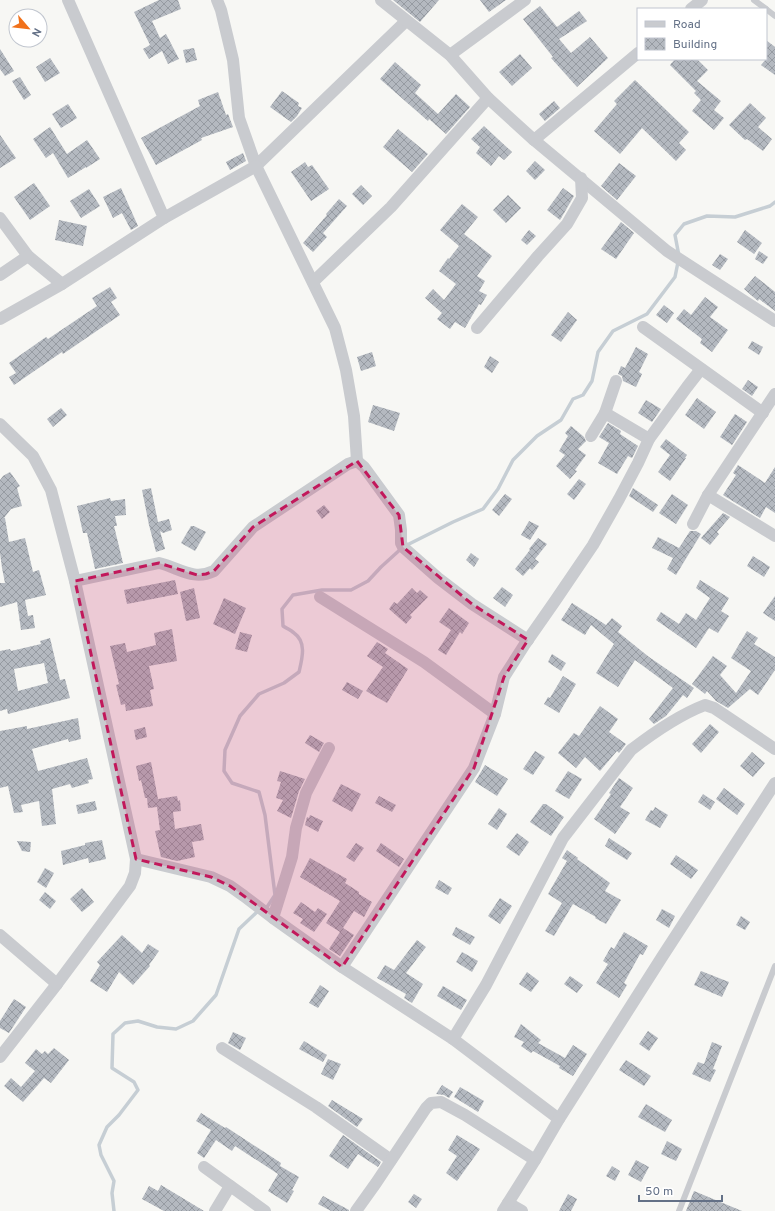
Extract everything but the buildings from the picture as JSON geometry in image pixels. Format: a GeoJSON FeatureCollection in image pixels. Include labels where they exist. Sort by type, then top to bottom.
{"type":"FeatureCollection","features":[{"type":"Feature","properties":{"kind":"street"},"geometry":{"type":"LineString","coordinates":[[68,0],[164,218]]}},
{"type":"Feature","properties":{"kind":"street"},"geometry":{"type":"LineString","coordinates":[[217,0],[221,10],[233,60],[239,118],[256,166],[335,328],[346,370],[354,416],[357,461],[364,467],[399,515],[401,543],[403,547],[438,578],[472,604],[528,640]]}},
{"type":"Feature","properties":{"kind":"street"},"geometry":{"type":"LineString","coordinates":[[381,0],[450,55],[488,98],[534,140],[667,251],[775,321]]}},
{"type":"Feature","properties":{"kind":"street"},"geometry":{"type":"LineString","coordinates":[[450,55],[525,0]]}},
{"type":"Feature","properties":{"kind":"street"},"geometry":{"type":"LineString","coordinates":[[692,8],[702,0]]}},
{"type":"Feature","properties":{"kind":"street"},"geometry":{"type":"LineString","coordinates":[[0,319],[62,284],[164,218],[256,166],[406,21]]}},
{"type":"Feature","properties":{"kind":"street"},"geometry":{"type":"LineString","coordinates":[[534,140],[637,55]]}},
{"type":"Feature","properties":{"kind":"street"},"geometry":{"type":"LineString","coordinates":[[313,282],[391,207],[488,98]]}},
{"type":"Feature","properties":{"kind":"street"},"geometry":{"type":"LineString","coordinates":[[477,328],[567,224],[582,198],[581,178]]}},
{"type":"Feature","properties":{"kind":"street"},"geometry":{"type":"LineString","coordinates":[[0,218],[28,256],[62,284]]}},
{"type":"Feature","properties":{"kind":"street"},"geometry":{"type":"LineString","coordinates":[[0,275],[28,256]]}},
{"type":"Feature","properties":{"kind":"street"},"geometry":{"type":"LineString","coordinates":[[643,327],[762,413]]}},
{"type":"Feature","properties":{"kind":"street"},"geometry":{"type":"LineString","coordinates":[[342,967],[474,768],[495,714],[504,677],[593,545],[638,464],[649,439],[701,369]]}},
{"type":"Feature","properties":{"kind":"street"},"geometry":{"type":"LineString","coordinates":[[591,436],[605,412],[616,381]]}},
{"type":"Feature","properties":{"kind":"street"},"geometry":{"type":"LineString","coordinates":[[693,524],[708,495],[775,394]]}},
{"type":"Feature","properties":{"kind":"street"},"geometry":{"type":"LineString","coordinates":[[605,412],[649,439]]}},
{"type":"Feature","properties":{"kind":"street"},"geometry":{"type":"LineString","coordinates":[[0,424],[33,456],[51,490],[75,581],[136,859],[135,874],[130,886],[0,1057]]}},
{"type":"Feature","properties":{"kind":"street"},"geometry":{"type":"LineString","coordinates":[[75,581],[159,563],[197,575],[206,574],[214,570],[252,527],[348,464],[357,461]]}},
{"type":"Feature","properties":{"kind":"street"},"geometry":{"type":"LineString","coordinates":[[708,495],[775,536]]}},
{"type":"Feature","properties":{"kind":"street"},"geometry":{"type":"LineString","coordinates":[[320,597],[424,662],[495,714]]}},
{"type":"Feature","properties":{"kind":"street"},"geometry":{"type":"LineString","coordinates":[[452,1039],[486,984],[563,838],[631,750],[645,739],[668,725],[696,708],[705,705],[714,708],[775,749]]}},
{"type":"Feature","properties":{"kind":"street"},"geometry":{"type":"LineString","coordinates":[[270,916],[292,857],[296,828],[306,793],[329,748]]}},
{"type":"Feature","properties":{"kind":"street"},"geometry":{"type":"LineString","coordinates":[[522,1211],[506,1207],[559,1118],[775,783]]}},
{"type":"Feature","properties":{"kind":"street"},"geometry":{"type":"LineString","coordinates":[[136,859],[211,877],[230,886],[342,967],[452,1039],[559,1118]]}},
{"type":"Feature","properties":{"kind":"street"},"geometry":{"type":"LineString","coordinates":[[0,935],[57,984]]}},
{"type":"Feature","properties":{"kind":"street"},"geometry":{"type":"LineString","coordinates":[[222,1048],[316,1107],[391,1160]]}},
{"type":"Feature","properties":{"kind":"street"},"geometry":{"type":"LineString","coordinates":[[356,1211],[426,1108],[432,1102],[441,1102],[465,1115],[535,1160]]}},
{"type":"Feature","properties":{"kind":"street"},"geometry":{"type":"LineString","coordinates":[[204,1166],[265,1211]]}},
{"type":"Feature","properties":{"kind":"street"},"geometry":{"type":"LineString","coordinates":[[215,1211],[230,1186]]}},
{"type":"Feature","properties":{"kind":"lane"},"geometry":{"type":"LineString","coordinates":[[754,0],[765,8]]}},
{"type":"Feature","properties":{"kind":"lane"},"geometry":{"type":"LineString","coordinates":[[767,10],[775,16]]}},
{"type":"Feature","properties":{"kind":"lane"},"geometry":{"type":"LineString","coordinates":[[678,1211],[775,966]]}},
{"type":"Feature","properties":{"kind":"highlighted area"},"geometry":{"type":"Polygon","coordinates":[[[357,461],[399,515],[403,547],[472,604],[528,640],[504,677],[474,768],[342,967],[230,886],[211,877],[136,859],[75,581],[159,563],[197,575],[214,571],[253,527],[357,461]]]}},
{"type":"Feature","properties":{"kind":"waterway"},"geometry":{"type":"LineString","coordinates":[[679,256],[675,235],[684,224],[707,216],[735,217],[770,206],[775,202]]}},
{"type":"Feature","properties":{"kind":"waterway"},"geometry":{"type":"LineString","coordinates":[[264,908],[267,907],[275,895],[265,815],[259,792],[232,783],[224,771],[225,750],[240,716],[259,694],[284,683],[299,672],[302,656],[301,641],[291,631],[283,626],[282,609],[293,595],[322,590],[351,590],[368,581],[403,547],[483,509],[498,489],[513,460],[537,436],[561,420],[573,399],[583,395],[592,381],[598,352],[613,331],[647,314],[675,277],[678,262]]}},
{"type":"Feature","properties":{"kind":"waterway"},"geometry":{"type":"LineString","coordinates":[[114,1211],[112,1193],[114,1181],[101,1155],[99,1145],[107,1127],[119,1115],[138,1090],[134,1082],[112,1068],[113,1034],[125,1023],[138,1021],[157,1027],[176,1029],[193,1021],[216,995],[239,929],[258,911]]}}]}
